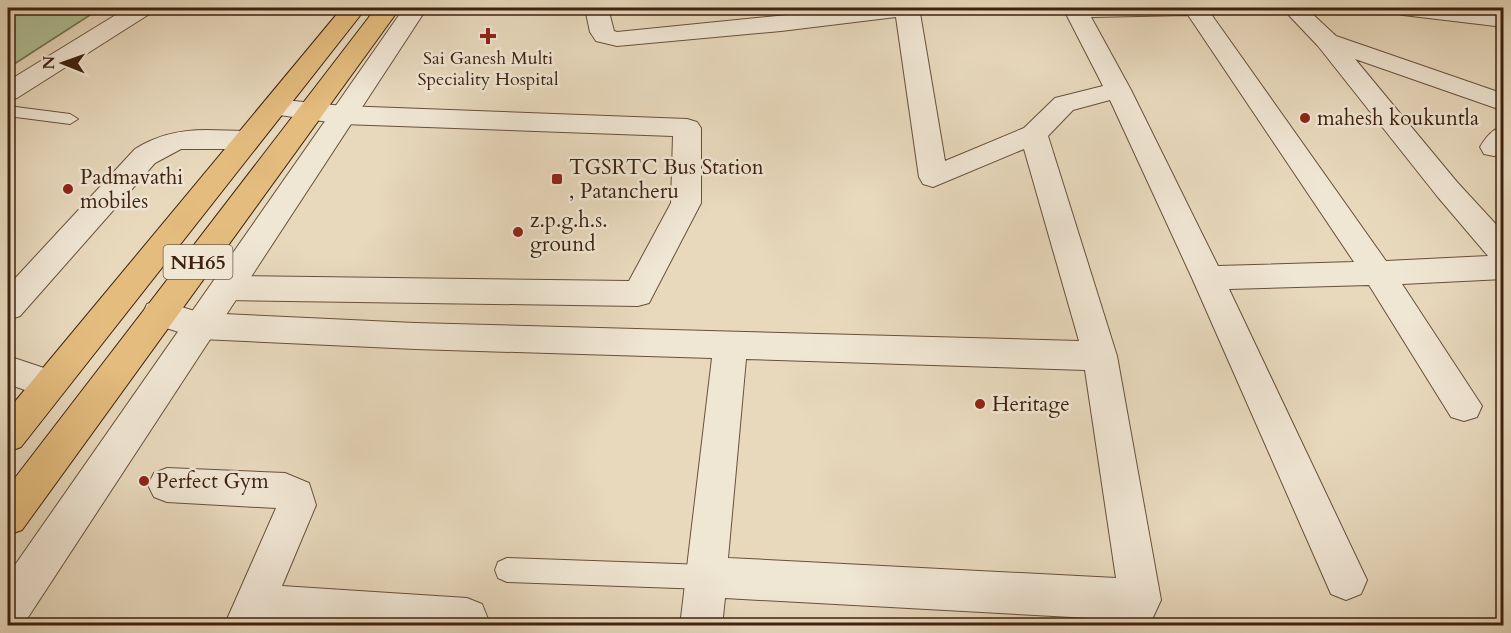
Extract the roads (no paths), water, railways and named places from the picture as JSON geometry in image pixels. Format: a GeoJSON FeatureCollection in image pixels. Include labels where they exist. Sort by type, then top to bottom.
{"type":"FeatureCollection","features":[{"type":"Feature","properties":{"kind":"highway","name":"NH65"},"geometry":{"type":"LineString","coordinates":[[8,436],[354,8]]}},
{"type":"Feature","properties":{"kind":"highway","name":"NH65"},"geometry":{"type":"LineString","coordinates":[[8,517],[388,8]]}},
{"type":"Feature","properties":{"kind":"street"},"geometry":{"type":"LineString","coordinates":[[8,92],[143,8]]}},
{"type":"Feature","properties":{"kind":"street"},"geometry":{"type":"LineString","coordinates":[[8,610],[416,8]]}},
{"type":"Feature","properties":{"kind":"street"},"geometry":{"type":"LineString","coordinates":[[597,8],[602,32],[605,36],[617,39],[781,24],[912,8]]}},
{"type":"Feature","properties":{"kind":"street"},"geometry":{"type":"LineString","coordinates":[[907,8],[933,177],[1034,134],[1065,104],[1118,90]]}},
{"type":"Feature","properties":{"kind":"street"},"geometry":{"type":"LineString","coordinates":[[1195,8],[1378,273],[1464,406]]}},
{"type":"Feature","properties":{"kind":"street"},"geometry":{"type":"LineString","coordinates":[[1206,8],[1074,9],[1118,90],[1208,278],[1346,580]]}},
{"type":"Feature","properties":{"kind":"street"},"geometry":{"type":"LineString","coordinates":[[1293,8],[1328,41],[1503,255]]}},
{"type":"Feature","properties":{"kind":"street"},"geometry":{"type":"LineString","coordinates":[[1403,8],[1503,20]]}},
{"type":"Feature","properties":{"kind":"street"},"geometry":{"type":"LineString","coordinates":[[1328,41],[1503,103]]}},
{"type":"Feature","properties":{"kind":"street"},"geometry":{"type":"LineString","coordinates":[[227,288],[638,294],[686,203],[687,128],[343,115],[274,107]]}},
{"type":"Feature","properties":{"kind":"street"},"geometry":{"type":"LineString","coordinates":[[705,578],[1133,613],[1100,356],[1034,134]]}},
{"type":"Feature","properties":{"kind":"street"},"geometry":{"type":"LineString","coordinates":[[8,307],[145,156],[157,147],[176,140],[246,140]]}},
{"type":"Feature","properties":{"kind":"street"},"geometry":{"type":"LineString","coordinates":[[1208,278],[1378,273],[1503,255]]}},
{"type":"Feature","properties":{"kind":"street"},"geometry":{"type":"LineString","coordinates":[[159,314],[201,326],[415,336],[1100,356]]}},
{"type":"Feature","properties":{"kind":"street"},"geometry":{"type":"LineString","coordinates":[[701,626],[730,346]]}},
{"type":"Feature","properties":{"kind":"street"},"geometry":{"type":"LineString","coordinates":[[8,370],[50,384]]}},
{"type":"Feature","properties":{"kind":"street"},"geometry":{"type":"LineString","coordinates":[[167,485],[285,491],[295,495],[297,505],[249,615],[467,619]]}},
{"type":"Feature","properties":{"kind":"lane"},"geometry":{"type":"LineString","coordinates":[[8,111],[70,119]]}},
{"type":"Feature","properties":{"kind":"lane"},"geometry":{"type":"LineString","coordinates":[[507,570],[705,578]]}},
{"type":"Feature","properties":{"kind":"place","name":"Sai Ganesh Multi Speciality Hospital"},"geometry":{"type":"Point","coordinates":[488,36]}},
{"type":"Feature","properties":{"kind":"place","name":"mahesh koukuntla"},"geometry":{"type":"Point","coordinates":[1305,118]}},
{"type":"Feature","properties":{"kind":"place","name":"TGSRTC Bus Station , Patancheru"},"geometry":{"type":"Point","coordinates":[557,179]}},
{"type":"Feature","properties":{"kind":"place","name":"Padmavathi mobiles"},"geometry":{"type":"Point","coordinates":[68,189]}},
{"type":"Feature","properties":{"kind":"place","name":"z.p.g.h.s. ground"},"geometry":{"type":"Point","coordinates":[518,232]}},
{"type":"Feature","properties":{"kind":"place","name":"Heritage"},"geometry":{"type":"Point","coordinates":[980,404]}},
{"type":"Feature","properties":{"kind":"place","name":"Perfect Gym"},"geometry":{"type":"Point","coordinates":[144,481]}}]}
